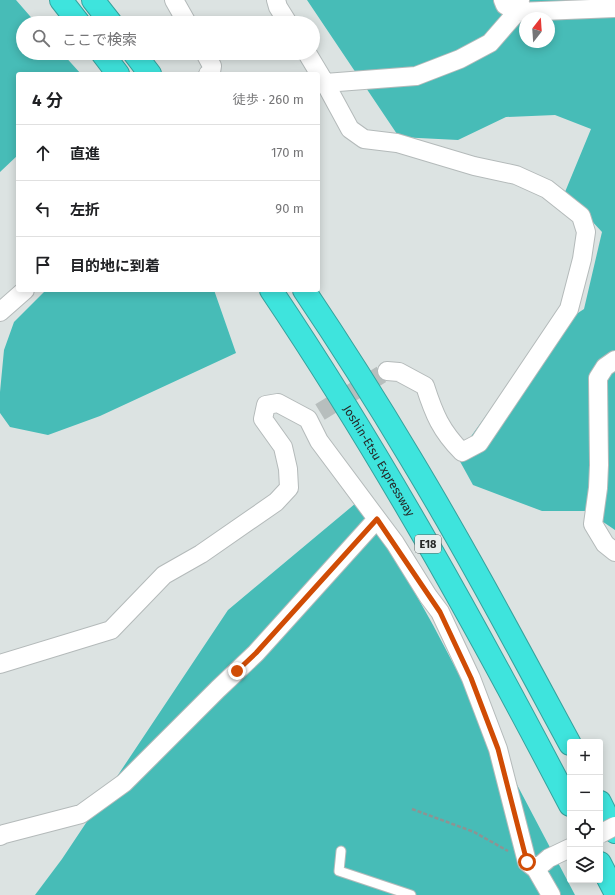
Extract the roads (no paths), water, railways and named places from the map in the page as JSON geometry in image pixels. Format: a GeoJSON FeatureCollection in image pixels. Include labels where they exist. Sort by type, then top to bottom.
{"type":"FeatureCollection","features":[{"type":"Feature","properties":{"kind":"highway"},"geometry":{"type":"LineString","coordinates":[[61,0],[74,16]]}},
{"type":"Feature","properties":{"kind":"highway"},"geometry":{"type":"LineString","coordinates":[[93,0],[106,16]]}},
{"type":"Feature","properties":{"kind":"highway"},"geometry":{"type":"LineString","coordinates":[[107,60],[116,72]]}},
{"type":"Feature","properties":{"kind":"highway"},"geometry":{"type":"LineString","coordinates":[[139,60],[148,72]]}},
{"type":"Feature","properties":{"kind":"highway","name":"Joshin-Etsu Expressway"},"geometry":{"type":"LineString","coordinates":[[272,292],[312,351],[398,493],[473,623],[567,799]]}},
{"type":"Feature","properties":{"kind":"highway","name":"E18"},"geometry":{"type":"LineString","coordinates":[[305,292],[335,336],[412,459],[497,609],[567,739]]}},
{"type":"Feature","properties":{"kind":"highway"},"geometry":{"type":"LineString","coordinates":[[603,808],[615,832]]}},
{"type":"Feature","properties":{"kind":"highway"},"geometry":{"type":"LineString","coordinates":[[603,869],[615,892]]}},
{"type":"Feature","properties":{"kind":"street"},"geometry":{"type":"LineString","coordinates":[[174,0],[183,16]]}},
{"type":"Feature","properties":{"kind":"street"},"geometry":{"type":"LineString","coordinates":[[276,0],[278,7],[284,16]]}},
{"type":"Feature","properties":{"kind":"street"},"geometry":{"type":"LineString","coordinates":[[502,0],[505,5],[518,6],[615,8]]}},
{"type":"Feature","properties":{"kind":"street"},"geometry":{"type":"LineString","coordinates":[[326,83],[416,76],[460,59],[490,42],[518,6]]}},
{"type":"Feature","properties":{"kind":"street"},"geometry":{"type":"LineString","coordinates":[[209,60],[212,66],[210,72]]}},
{"type":"Feature","properties":{"kind":"street"},"geometry":{"type":"LineString","coordinates":[[311,60],[319,72]]}},
{"type":"Feature","properties":{"kind":"street"},"geometry":{"type":"LineString","coordinates":[[320,74],[350,128],[364,138],[397,143],[474,166],[516,175],[548,189],[581,216],[586,232],[582,259],[569,309],[479,443],[462,452],[450,440],[434,414],[425,386],[399,372],[387,371]]}},
{"type":"Feature","properties":{"kind":"street"},"geometry":{"type":"LineString","coordinates":[[0,312],[24,292]]}},
{"type":"Feature","properties":{"kind":"street"},"geometry":{"type":"LineString","coordinates":[[615,360],[604,367],[598,378],[599,465],[593,524],[605,544],[615,552]]}},
{"type":"Feature","properties":{"kind":"street"},"geometry":{"type":"LineString","coordinates":[[0,664],[111,630],[164,575],[201,554],[276,502],[289,488],[288,469],[283,447],[263,419],[266,405],[278,403],[314,416],[319,441],[377,519],[440,612],[471,678],[498,749],[537,863],[551,895]]}},
{"type":"Feature","properties":{"kind":"street"},"geometry":{"type":"LineString","coordinates":[[0,836],[81,814],[124,783],[256,653],[377,519]]}},
{"type":"Feature","properties":{"kind":"street"},"geometry":{"type":"LineString","coordinates":[[603,832],[615,826]]}},
{"type":"Feature","properties":{"kind":"street"},"geometry":{"type":"LineString","coordinates":[[537,863],[567,849]]}},
{"type":"Feature","properties":{"kind":"lane"},"geometry":{"type":"LineString","coordinates":[[341,851],[339,871],[411,895]]}},
{"type":"Feature","properties":{"kind":"tunnel"},"geometry":{"type":"LineString","coordinates":[[320,412],[387,371]]}}]}
